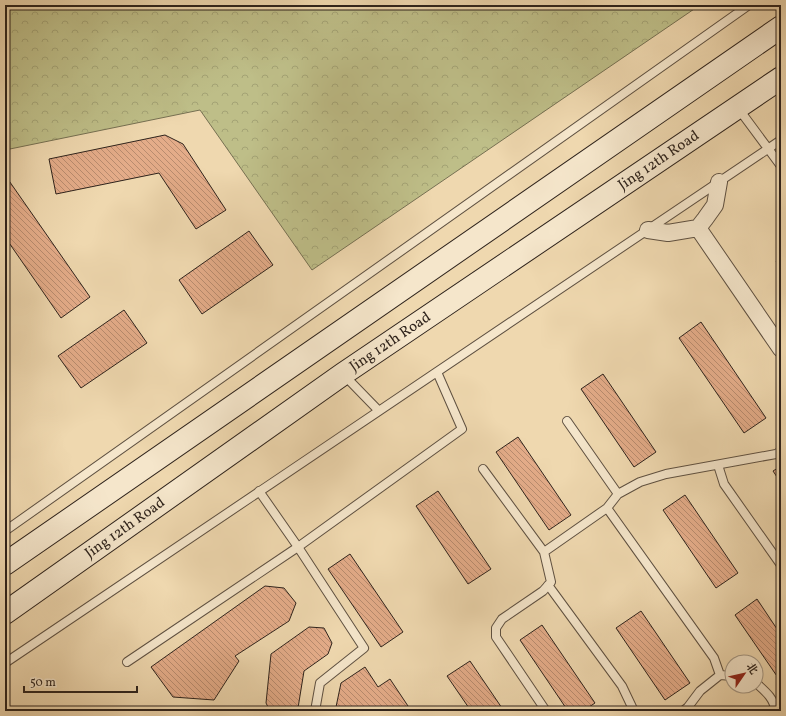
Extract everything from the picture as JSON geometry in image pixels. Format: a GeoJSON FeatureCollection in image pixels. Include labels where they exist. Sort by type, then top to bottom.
{"type":"FeatureCollection","features":[{"type":"Feature","properties":{"kind":"main road"},"geometry":{"type":"LineString","coordinates":[[5,564],[781,27]]}},
{"type":"Feature","properties":{"kind":"main road","name":"Jing 12th Road"},"geometry":{"type":"LineString","coordinates":[[5,613],[343,374],[781,78]]}},
{"type":"Feature","properties":{"kind":"street"},"geometry":{"type":"LineString","coordinates":[[648,230],[668,233],[698,228],[706,219],[714,205],[719,182]]}},
{"type":"Feature","properties":{"kind":"street"},"geometry":{"type":"LineString","coordinates":[[698,228],[781,349]]}},
{"type":"Feature","properties":{"kind":"lane"},"geometry":{"type":"LineString","coordinates":[[5,531],[749,5]]}},
{"type":"Feature","properties":{"kind":"lane"},"geometry":{"type":"LineString","coordinates":[[737,108],[769,148],[781,166]]}},
{"type":"Feature","properties":{"kind":"lane"},"geometry":{"type":"LineString","coordinates":[[5,663],[781,140]]}},
{"type":"Feature","properties":{"kind":"lane"},"geometry":{"type":"LineString","coordinates":[[127,662],[298,547],[462,429],[437,372]]}},
{"type":"Feature","properties":{"kind":"lane"},"geometry":{"type":"LineString","coordinates":[[343,374],[379,411]]}},
{"type":"Feature","properties":{"kind":"lane"},"geometry":{"type":"LineString","coordinates":[[567,421],[618,494]]}},
{"type":"Feature","properties":{"kind":"lane"},"geometry":{"type":"LineString","coordinates":[[544,552],[607,508],[618,494],[640,482],[666,474],[776,454],[781,451]]}},
{"type":"Feature","properties":{"kind":"lane"},"geometry":{"type":"LineString","coordinates":[[718,465],[724,484],[781,565]]}},
{"type":"Feature","properties":{"kind":"lane"},"geometry":{"type":"LineString","coordinates":[[483,469],[544,552],[551,582],[543,591],[502,619],[496,628],[496,637],[546,711]]}},
{"type":"Feature","properties":{"kind":"lane"},"geometry":{"type":"LineString","coordinates":[[259,491],[298,547],[364,648],[320,683],[315,711]]}},
{"type":"Feature","properties":{"kind":"lane"},"geometry":{"type":"LineString","coordinates":[[607,508],[714,658],[720,675]]}},
{"type":"Feature","properties":{"kind":"lane"},"geometry":{"type":"LineString","coordinates":[[548,585],[622,686],[632,707],[632,711]]}},
{"type":"Feature","properties":{"kind":"lane"},"geometry":{"type":"LineString","coordinates":[[683,711],[688,707],[700,691],[720,675],[724,675]]}},
{"type":"Feature","properties":{"kind":"lane"},"geometry":{"type":"LineString","coordinates":[[764,690],[775,705],[775,711]]}},
{"type":"Feature","properties":{"kind":"green space"},"geometry":{"type":"Polygon","coordinates":[[[5,5],[700,5],[312,270],[200,110],[5,150],[5,5]]]}},
{"type":"Feature","properties":{"kind":"building"},"geometry":{"type":"Polygon","coordinates":[[[165,135],[183,144],[226,210],[196,229],[159,173],[56,194],[49,159],[165,135]]]}},
{"type":"Feature","properties":{"kind":"building"},"geometry":{"type":"Polygon","coordinates":[[[5,175],[90,297],[61,318],[5,237],[5,175]]]}},
{"type":"Feature","properties":{"kind":"building"},"geometry":{"type":"Polygon","coordinates":[[[249,231],[273,265],[202,314],[179,280],[249,231]]]}},
{"type":"Feature","properties":{"kind":"building"},"geometry":{"type":"Polygon","coordinates":[[[781,258],[781,268],[776,261],[781,258]]]}},
{"type":"Feature","properties":{"kind":"building"},"geometry":{"type":"Polygon","coordinates":[[[124,310],[147,343],[81,388],[58,356],[124,310]]]}},
{"type":"Feature","properties":{"kind":"building"},"geometry":{"type":"Polygon","coordinates":[[[701,322],[766,418],[744,433],[679,338],[701,322]]]}},
{"type":"Feature","properties":{"kind":"building"},"geometry":{"type":"Polygon","coordinates":[[[603,374],[656,452],[634,467],[581,389],[603,374]]]}},
{"type":"Feature","properties":{"kind":"building"},"geometry":{"type":"Polygon","coordinates":[[[518,437],[571,515],[549,530],[496,452],[518,437]]]}},
{"type":"Feature","properties":{"kind":"building"},"geometry":{"type":"Polygon","coordinates":[[[781,466],[781,483],[773,471],[781,466]]]}},
{"type":"Feature","properties":{"kind":"building"},"geometry":{"type":"Polygon","coordinates":[[[438,491],[491,569],[468,584],[416,506],[438,491]]]}},
{"type":"Feature","properties":{"kind":"building"},"geometry":{"type":"Polygon","coordinates":[[[685,495],[738,573],[716,588],[663,510],[685,495]]]}},
{"type":"Feature","properties":{"kind":"building"},"geometry":{"type":"Polygon","coordinates":[[[350,554],[403,632],[381,647],[328,569],[350,554]]]}},
{"type":"Feature","properties":{"kind":"building"},"geometry":{"type":"Polygon","coordinates":[[[265,586],[284,588],[296,603],[289,621],[235,656],[239,661],[214,700],[173,697],[151,667],[265,586]]]}},
{"type":"Feature","properties":{"kind":"building"},"geometry":{"type":"Polygon","coordinates":[[[757,599],[781,635],[781,682],[764,657],[764,654],[762,654],[735,615],[757,599]]]}},
{"type":"Feature","properties":{"kind":"building"},"geometry":{"type":"Polygon","coordinates":[[[641,611],[690,683],[665,700],[616,628],[641,611]]]}},
{"type":"Feature","properties":{"kind":"building"},"geometry":{"type":"Polygon","coordinates":[[[542,625],[595,703],[583,711],[568,711],[520,640],[542,625]]]}},
{"type":"Feature","properties":{"kind":"building"},"geometry":{"type":"Polygon","coordinates":[[[309,627],[324,628],[332,643],[328,654],[304,671],[298,708],[293,711],[270,711],[266,703],[271,654],[309,627]]]}},
{"type":"Feature","properties":{"kind":"building"},"geometry":{"type":"Polygon","coordinates":[[[470,661],[504,711],[471,711],[447,676],[470,661]]]}},
{"type":"Feature","properties":{"kind":"building"},"geometry":{"type":"Polygon","coordinates":[[[365,667],[378,687],[390,679],[408,706],[401,711],[359,711],[336,707],[341,683],[365,667]]]}},
{"type":"Feature","properties":{"kind":"building"},"geometry":{"type":"Polygon","coordinates":[[[422,707],[425,711],[416,711],[422,707]]]}}]}
